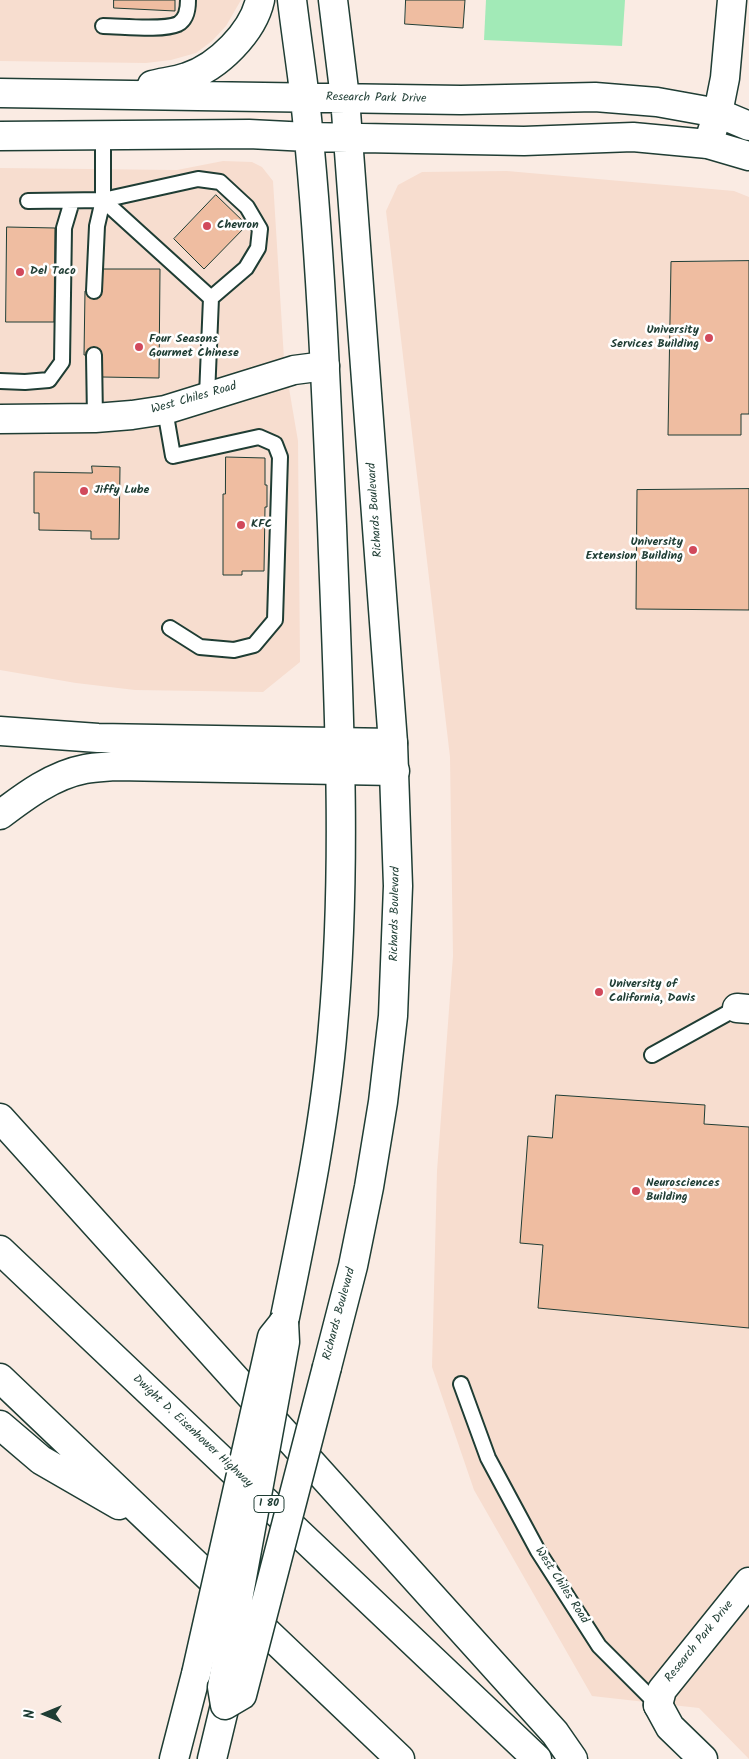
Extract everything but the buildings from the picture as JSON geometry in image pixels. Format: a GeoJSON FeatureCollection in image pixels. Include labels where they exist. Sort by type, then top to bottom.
{"type":"FeatureCollection","features":[{"type":"Feature","properties":{"kind":"main road"},"geometry":{"type":"LineString","coordinates":[[105,95],[188,77],[211,64],[234,46],[249,27],[258,9],[260,0]]}},
{"type":"Feature","properties":{"kind":"main road"},"geometry":{"type":"LineString","coordinates":[[212,1759],[225,1705],[222,1687],[285,1342],[284,1322],[322,1130],[333,1025],[340,915],[341,770],[325,366],[305,98],[292,0]]}},
{"type":"Feature","properties":{"kind":"main road","name":"Richards Boulevard"},"geometry":{"type":"LineString","coordinates":[[225,1705],[242,1694],[353,1266],[369,1187],[383,1102],[393,1016],[398,886],[393,743],[345,98],[333,0]]}},
{"type":"Feature","properties":{"kind":"main road"},"geometry":{"type":"LineString","coordinates":[[708,144],[718,113],[724,78],[732,0]]}},
{"type":"Feature","properties":{"kind":"main road","name":"Research Park Drive"},"geometry":{"type":"LineString","coordinates":[[0,93],[461,100],[595,97],[656,102],[718,113],[749,126]]}},
{"type":"Feature","properties":{"kind":"main road"},"geometry":{"type":"LineString","coordinates":[[0,136],[248,134],[524,141],[633,136],[708,144],[749,156]]}},
{"type":"Feature","properties":{"kind":"main road","name":"West Chiles Road"},"geometry":{"type":"LineString","coordinates":[[0,419],[132,416],[165,410],[294,370],[325,366]]}},
{"type":"Feature","properties":{"kind":"main road"},"geometry":{"type":"LineString","coordinates":[[0,732],[105,738],[393,743]]}},
{"type":"Feature","properties":{"kind":"main road"},"geometry":{"type":"LineString","coordinates":[[0,815],[26,795],[51,781],[83,770],[116,766],[394,771]]}},
{"type":"Feature","properties":{"kind":"main road"},"geometry":{"type":"LineString","coordinates":[[0,1118],[555,1733],[572,1759]]}},
{"type":"Feature","properties":{"kind":"main road","name":"Dwight D. Eisenhower Highway"},"geometry":{"type":"LineString","coordinates":[[0,1250],[537,1759]]}},
{"type":"Feature","properties":{"kind":"main road"},"geometry":{"type":"LineString","coordinates":[[174,1759],[196,1674],[272,1337],[284,1322]]}},
{"type":"Feature","properties":{"kind":"main road"},"geometry":{"type":"LineString","coordinates":[[0,1378],[400,1759]]}},
{"type":"Feature","properties":{"kind":"main road"},"geometry":{"type":"LineString","coordinates":[[0,1426],[41,1460],[158,1528]]}},
{"type":"Feature","properties":{"kind":"main road","name":"Research Park Drive"},"geometry":{"type":"LineString","coordinates":[[658,1705],[662,1690],[749,1582]]}},
{"type":"Feature","properties":{"kind":"main road","name":"West Chiles Road"},"geometry":{"type":"LineString","coordinates":[[658,1705],[670,1727],[703,1759]]}},
{"type":"Feature","properties":{"kind":"lane"},"geometry":{"type":"LineString","coordinates":[[103,26],[164,27],[178,24],[185,18],[188,10],[188,0]]}},
{"type":"Feature","properties":{"kind":"lane"},"geometry":{"type":"LineString","coordinates":[[94,291],[96,226],[103,200],[103,136]]}},
{"type":"Feature","properties":{"kind":"lane"},"geometry":{"type":"LineString","coordinates":[[28,201],[103,200],[198,179],[220,182],[247,207],[260,229],[258,248],[246,268],[211,298],[207,396]]}},
{"type":"Feature","properties":{"kind":"lane"},"geometry":{"type":"LineString","coordinates":[[103,200],[211,298]]}},
{"type":"Feature","properties":{"kind":"lane"},"geometry":{"type":"LineString","coordinates":[[0,381],[26,382],[49,380],[62,362],[64,228],[72,201]]}},
{"type":"Feature","properties":{"kind":"lane"},"geometry":{"type":"LineString","coordinates":[[94,355],[95,418]]}},
{"type":"Feature","properties":{"kind":"lane"},"geometry":{"type":"LineString","coordinates":[[165,410],[173,456],[259,437],[275,444],[280,457],[275,620],[254,646],[234,650],[200,647],[170,628]]}},
{"type":"Feature","properties":{"kind":"lane"},"geometry":{"type":"LineString","coordinates":[[652,1055],[743,1008]]}},
{"type":"Feature","properties":{"kind":"lane","name":"West Chiles Road"},"geometry":{"type":"LineString","coordinates":[[461,1384],[488,1458],[538,1551],[599,1646],[658,1705]]}},
{"type":"Feature","properties":{"kind":"shaded area"},"geometry":{"type":"Polygon","coordinates":[[[0,0],[241,0],[226,26],[212,41],[196,53],[171,60],[146,63],[0,61],[0,0]]]}},
{"type":"Feature","properties":{"kind":"shaded area"},"geometry":{"type":"Polygon","coordinates":[[[223,161],[252,162],[262,167],[273,181],[284,359],[298,441],[300,662],[263,692],[135,690],[76,683],[0,670],[0,168],[177,170],[223,161]]]}},
{"type":"Feature","properties":{"kind":"shaded area","name":"University of California, Davis"},"geometry":{"type":"Polygon","coordinates":[[[507,171],[734,191],[749,197],[749,1759],[699,1708],[592,1696],[474,1490],[432,1367],[437,1171],[453,956],[450,757],[386,211],[398,185],[422,172],[507,171]]]}},
{"type":"Feature","properties":{"kind":"green space"},"geometry":{"type":"Polygon","coordinates":[[[486,0],[625,0],[622,46],[484,40],[486,0]]]}},
{"type":"Feature","properties":{"kind":"place","name":"Chevron"},"geometry":{"type":"Point","coordinates":[207,226]}},
{"type":"Feature","properties":{"kind":"place","name":"Del Taco"},"geometry":{"type":"Point","coordinates":[20,272]}},
{"type":"Feature","properties":{"kind":"place","name":"University Services Building"},"geometry":{"type":"Point","coordinates":[709,338]}},
{"type":"Feature","properties":{"kind":"place","name":"Four Seasons Gourmet Chinese"},"geometry":{"type":"Point","coordinates":[139,347]}},
{"type":"Feature","properties":{"kind":"place","name":"Jiffy Lube"},"geometry":{"type":"Point","coordinates":[84,491]}},
{"type":"Feature","properties":{"kind":"place","name":"KFC"},"geometry":{"type":"Point","coordinates":[241,525]}},
{"type":"Feature","properties":{"kind":"place","name":"University Extension Building"},"geometry":{"type":"Point","coordinates":[693,550]}},
{"type":"Feature","properties":{"kind":"place","name":"University of California, Davis"},"geometry":{"type":"Point","coordinates":[599,992]}},
{"type":"Feature","properties":{"kind":"place","name":"Neurosciences Building"},"geometry":{"type":"Point","coordinates":[636,1191]}}]}
